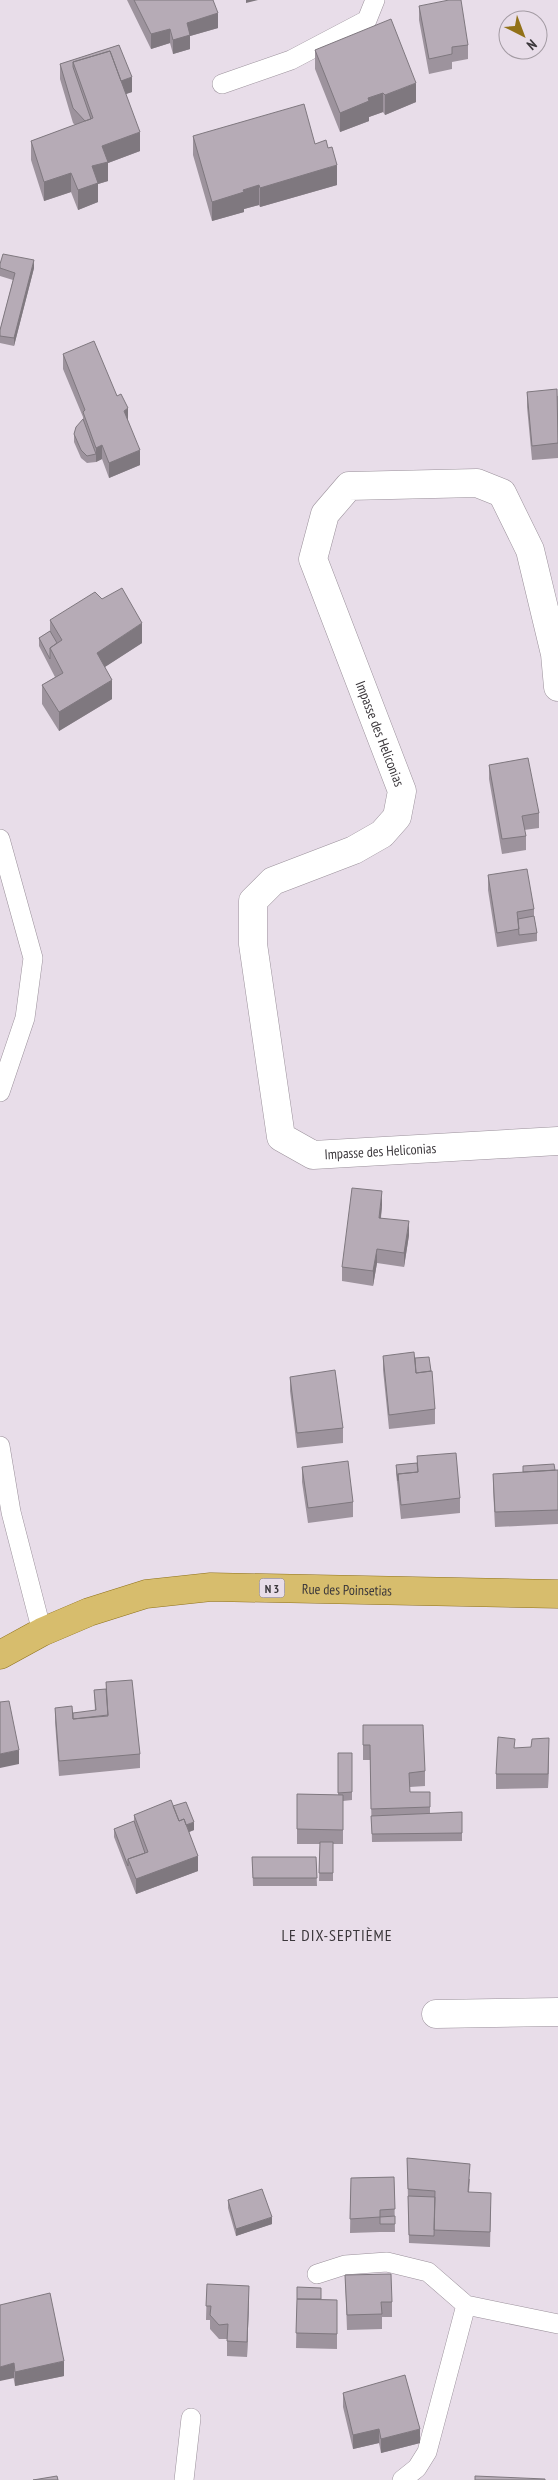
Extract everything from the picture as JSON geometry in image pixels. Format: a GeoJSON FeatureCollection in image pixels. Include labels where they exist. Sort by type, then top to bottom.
{"type":"FeatureCollection","features":[{"type":"Feature","properties":{"kind":"main road","name":"Rue des Poinsetias"},"geometry":{"type":"LineString","coordinates":[[0,1655],[42,1632],[89,1612],[146,1594],[211,1586],[558,1594]]}},
{"type":"Feature","properties":{"kind":"street","name":"Impasse des Heliconias"},"geometry":{"type":"LineString","coordinates":[[558,687],[555,654],[530,550],[502,493],[477,484],[349,486],[325,514],[313,559],[402,791],[397,817],[382,834],[354,850],[273,880],[253,901],[253,944],[281,1137],[313,1155],[558,1141]]}},
{"type":"Feature","properties":{"kind":"street"},"geometry":{"type":"LineString","coordinates":[[436,2014],[558,2012]]}},
{"type":"Feature","properties":{"kind":"lane"},"geometry":{"type":"LineString","coordinates":[[222,84],[291,60],[367,20],[375,0]]}},
{"type":"Feature","properties":{"kind":"lane"},"geometry":{"type":"LineString","coordinates":[[0,839],[33,958],[25,1018],[0,1092]]}},
{"type":"Feature","properties":{"kind":"lane"},"geometry":{"type":"LineString","coordinates":[[0,1446],[11,1512],[42,1632]]}},
{"type":"Feature","properties":{"kind":"lane"},"geometry":{"type":"LineString","coordinates":[[317,2274],[346,2265],[387,2262],[428,2272],[466,2305],[558,2324]]}},
{"type":"Feature","properties":{"kind":"lane"},"geometry":{"type":"LineString","coordinates":[[402,2480],[417,2468],[427,2452],[466,2305]]}},
{"type":"Feature","properties":{"kind":"lane"},"geometry":{"type":"LineString","coordinates":[[184,2480],[191,2418]]}},
{"type":"Feature","properties":{"kind":"building"},"geometry":{"type":"Polygon","coordinates":[[[134,0],[213,0],[218,13],[187,23],[190,35],[173,40],[170,29],[151,34],[134,0]]]}},
{"type":"Feature","properties":{"kind":"building"},"geometry":{"type":"Polygon","coordinates":[[[449,0],[461,0],[468,45],[452,47],[452,54],[429,59],[419,6],[449,0]]]}},
{"type":"Feature","properties":{"kind":"building"},"geometry":{"type":"Polygon","coordinates":[[[391,19],[416,83],[385,95],[383,93],[368,98],[369,101],[340,113],[315,50],[391,19]]]}},
{"type":"Feature","properties":{"kind":"building"},"geometry":{"type":"Polygon","coordinates":[[[119,45],[132,77],[121,81],[110,51],[73,62],[73,67],[91,119],[85,121],[73,108],[60,64],[119,45]]]}},
{"type":"Feature","properties":{"kind":"building"},"geometry":{"type":"Polygon","coordinates":[[[110,51],[140,132],[102,146],[108,162],[92,166],[98,183],[78,190],[71,173],[44,182],[31,141],[93,118],[73,62],[110,51]]]}},
{"type":"Feature","properties":{"kind":"building"},"geometry":{"type":"Polygon","coordinates":[[[304,104],[315,144],[326,140],[328,148],[332,147],[337,165],[260,188],[259,185],[212,202],[193,136],[304,104]]]}},
{"type":"Feature","properties":{"kind":"building"},"geometry":{"type":"Polygon","coordinates":[[[3,254],[34,260],[14,338],[0,336],[15,273],[0,268],[3,254]]]}},
{"type":"Feature","properties":{"kind":"building"},"geometry":{"type":"Polygon","coordinates":[[[94,341],[117,396],[121,394],[128,408],[124,411],[140,450],[109,463],[102,445],[96,448],[83,412],[85,410],[63,354],[94,341]]]}},
{"type":"Feature","properties":{"kind":"building"},"geometry":{"type":"Polygon","coordinates":[[[557,389],[558,443],[532,446],[527,392],[557,389]]]}},
{"type":"Feature","properties":{"kind":"building"},"geometry":{"type":"Polygon","coordinates":[[[83,419],[96,454],[87,456],[81,450],[74,434],[76,427],[83,419]]]}},
{"type":"Feature","properties":{"kind":"building"},"geometry":{"type":"Polygon","coordinates":[[[122,588],[142,623],[97,653],[112,680],[59,712],[42,685],[63,673],[50,648],[62,640],[50,620],[95,592],[102,599],[122,588]]]}},
{"type":"Feature","properties":{"kind":"building"},"geometry":{"type":"Polygon","coordinates":[[[50,631],[57,643],[50,648],[50,659],[39,638],[50,631]]]}},
{"type":"Feature","properties":{"kind":"building"},"geometry":{"type":"Polygon","coordinates":[[[528,758],[539,813],[522,816],[526,836],[502,839],[489,765],[528,758]]]}},
{"type":"Feature","properties":{"kind":"building"},"geometry":{"type":"Polygon","coordinates":[[[527,869],[534,909],[517,912],[519,929],[497,933],[488,875],[527,869]]]}},
{"type":"Feature","properties":{"kind":"building"},"geometry":{"type":"Polygon","coordinates":[[[534,916],[537,933],[519,935],[518,919],[534,916]]]}},
{"type":"Feature","properties":{"kind":"building"},"geometry":{"type":"Polygon","coordinates":[[[352,1188],[382,1191],[379,1218],[409,1221],[404,1253],[377,1249],[373,1271],[342,1267],[352,1188]]]}},
{"type":"Feature","properties":{"kind":"building"},"geometry":{"type":"Polygon","coordinates":[[[414,1352],[416,1373],[432,1371],[435,1409],[389,1415],[383,1356],[414,1352]]]}},
{"type":"Feature","properties":{"kind":"building"},"geometry":{"type":"Polygon","coordinates":[[[429,1357],[431,1371],[416,1373],[415,1358],[429,1357]]]}},
{"type":"Feature","properties":{"kind":"building"},"geometry":{"type":"Polygon","coordinates":[[[335,1370],[343,1428],[297,1433],[290,1377],[335,1370]]]}},
{"type":"Feature","properties":{"kind":"building"},"geometry":{"type":"Polygon","coordinates":[[[456,1453],[460,1498],[401,1505],[398,1474],[418,1472],[417,1456],[456,1453]]]}},
{"type":"Feature","properties":{"kind":"building"},"geometry":{"type":"Polygon","coordinates":[[[348,1461],[353,1502],[308,1508],[302,1467],[348,1461]]]}},
{"type":"Feature","properties":{"kind":"building"},"geometry":{"type":"Polygon","coordinates":[[[417,1463],[418,1472],[398,1474],[398,1481],[396,1465],[417,1463]]]}},
{"type":"Feature","properties":{"kind":"building"},"geometry":{"type":"Polygon","coordinates":[[[554,1464],[555,1470],[523,1472],[523,1466],[554,1464]]]}},
{"type":"Feature","properties":{"kind":"building"},"geometry":{"type":"Polygon","coordinates":[[[558,1470],[558,1510],[495,1512],[493,1474],[558,1470]]]}},
{"type":"Feature","properties":{"kind":"building"},"geometry":{"type":"Polygon","coordinates":[[[132,1680],[140,1754],[59,1761],[55,1708],[72,1706],[73,1719],[108,1715],[106,1682],[132,1680]]]}},
{"type":"Feature","properties":{"kind":"building"},"geometry":{"type":"Polygon","coordinates":[[[106,1689],[108,1716],[73,1719],[73,1713],[96,1710],[94,1690],[106,1689]]]}},
{"type":"Feature","properties":{"kind":"building"},"geometry":{"type":"Polygon","coordinates":[[[9,1701],[19,1750],[0,1754],[0,1702],[9,1701]]]}},
{"type":"Feature","properties":{"kind":"building"},"geometry":{"type":"Polygon","coordinates":[[[363,1725],[423,1725],[425,1771],[409,1773],[410,1792],[430,1792],[430,1807],[371,1809],[370,1745],[363,1745],[363,1725]]]}},
{"type":"Feature","properties":{"kind":"building"},"geometry":{"type":"Polygon","coordinates":[[[498,1737],[515,1739],[514,1748],[531,1747],[532,1739],[549,1738],[548,1774],[496,1774],[498,1737]]]}},
{"type":"Feature","properties":{"kind":"building"},"geometry":{"type":"Polygon","coordinates":[[[338,1753],[352,1753],[352,1792],[338,1793],[338,1753]]]}},
{"type":"Feature","properties":{"kind":"building"},"geometry":{"type":"Polygon","coordinates":[[[297,1794],[343,1795],[343,1830],[297,1829],[297,1794]]]}},
{"type":"Feature","properties":{"kind":"building"},"geometry":{"type":"Polygon","coordinates":[[[171,1800],[179,1821],[184,1819],[198,1856],[136,1879],[128,1859],[148,1852],[134,1815],[171,1800]]]}},
{"type":"Feature","properties":{"kind":"building"},"geometry":{"type":"Polygon","coordinates":[[[186,1802],[194,1822],[186,1825],[184,1819],[179,1821],[173,1806],[186,1802]]]}},
{"type":"Feature","properties":{"kind":"building"},"geometry":{"type":"Polygon","coordinates":[[[462,1812],[462,1833],[372,1834],[371,1816],[462,1812]]]}},
{"type":"Feature","properties":{"kind":"building"},"geometry":{"type":"Polygon","coordinates":[[[134,1821],[145,1853],[128,1859],[128,1866],[114,1829],[134,1821]]]}},
{"type":"Feature","properties":{"kind":"building"},"geometry":{"type":"Polygon","coordinates":[[[320,1842],[333,1842],[333,1873],[319,1873],[320,1842]]]}},
{"type":"Feature","properties":{"kind":"building"},"geometry":{"type":"Polygon","coordinates":[[[252,1857],[316,1857],[317,1878],[253,1878],[252,1857]]]}},
{"type":"Feature","properties":{"kind":"building"},"geometry":{"type":"Polygon","coordinates":[[[407,2158],[470,2164],[468,2192],[491,2193],[490,2232],[434,2230],[435,2191],[408,2189],[407,2158]]]}},
{"type":"Feature","properties":{"kind":"building"},"geometry":{"type":"Polygon","coordinates":[[[394,2177],[395,2209],[380,2210],[380,2217],[350,2219],[351,2178],[394,2177]]]}},
{"type":"Feature","properties":{"kind":"building"},"geometry":{"type":"Polygon","coordinates":[[[262,2189],[272,2217],[236,2229],[228,2200],[262,2189]]]}},
{"type":"Feature","properties":{"kind":"building"},"geometry":{"type":"Polygon","coordinates":[[[408,2196],[435,2197],[434,2236],[409,2235],[408,2196]]]}},
{"type":"Feature","properties":{"kind":"building"},"geometry":{"type":"Polygon","coordinates":[[[395,2216],[395,2224],[380,2224],[380,2217],[395,2216]]]}},
{"type":"Feature","properties":{"kind":"building"},"geometry":{"type":"Polygon","coordinates":[[[391,2274],[392,2302],[381,2302],[382,2314],[347,2315],[345,2275],[391,2274]]]}},
{"type":"Feature","properties":{"kind":"building"},"geometry":{"type":"Polygon","coordinates":[[[207,2284],[249,2286],[247,2342],[227,2341],[228,2324],[219,2325],[210,2315],[211,2306],[206,2306],[207,2284]]]}},
{"type":"Feature","properties":{"kind":"building"},"geometry":{"type":"Polygon","coordinates":[[[297,2287],[321,2288],[321,2299],[297,2299],[297,2287]]]}},
{"type":"Feature","properties":{"kind":"building"},"geometry":{"type":"Polygon","coordinates":[[[50,2293],[64,2361],[15,2372],[14,2363],[0,2367],[0,2305],[50,2293]]]}},
{"type":"Feature","properties":{"kind":"building"},"geometry":{"type":"Polygon","coordinates":[[[297,2299],[337,2300],[337,2334],[296,2333],[297,2299]]]}},
{"type":"Feature","properties":{"kind":"building"},"geometry":{"type":"Polygon","coordinates":[[[405,2375],[420,2429],[381,2439],[379,2429],[353,2435],[343,2393],[405,2375]]]}},
{"type":"Feature","properties":{"kind":"building"},"geometry":{"type":"Polygon","coordinates":[[[57,2476],[58,2480],[33,2480],[57,2476]]]}},
{"type":"Feature","properties":{"kind":"building"},"geometry":{"type":"Polygon","coordinates":[[[475,2476],[545,2479],[545,2480],[475,2480],[475,2476]]]}},
{"type":"Feature","properties":{"kind":"district","name":"LE DIX-SEPTIÈME"},"geometry":{"type":"Point","coordinates":[337,1935]}}]}
